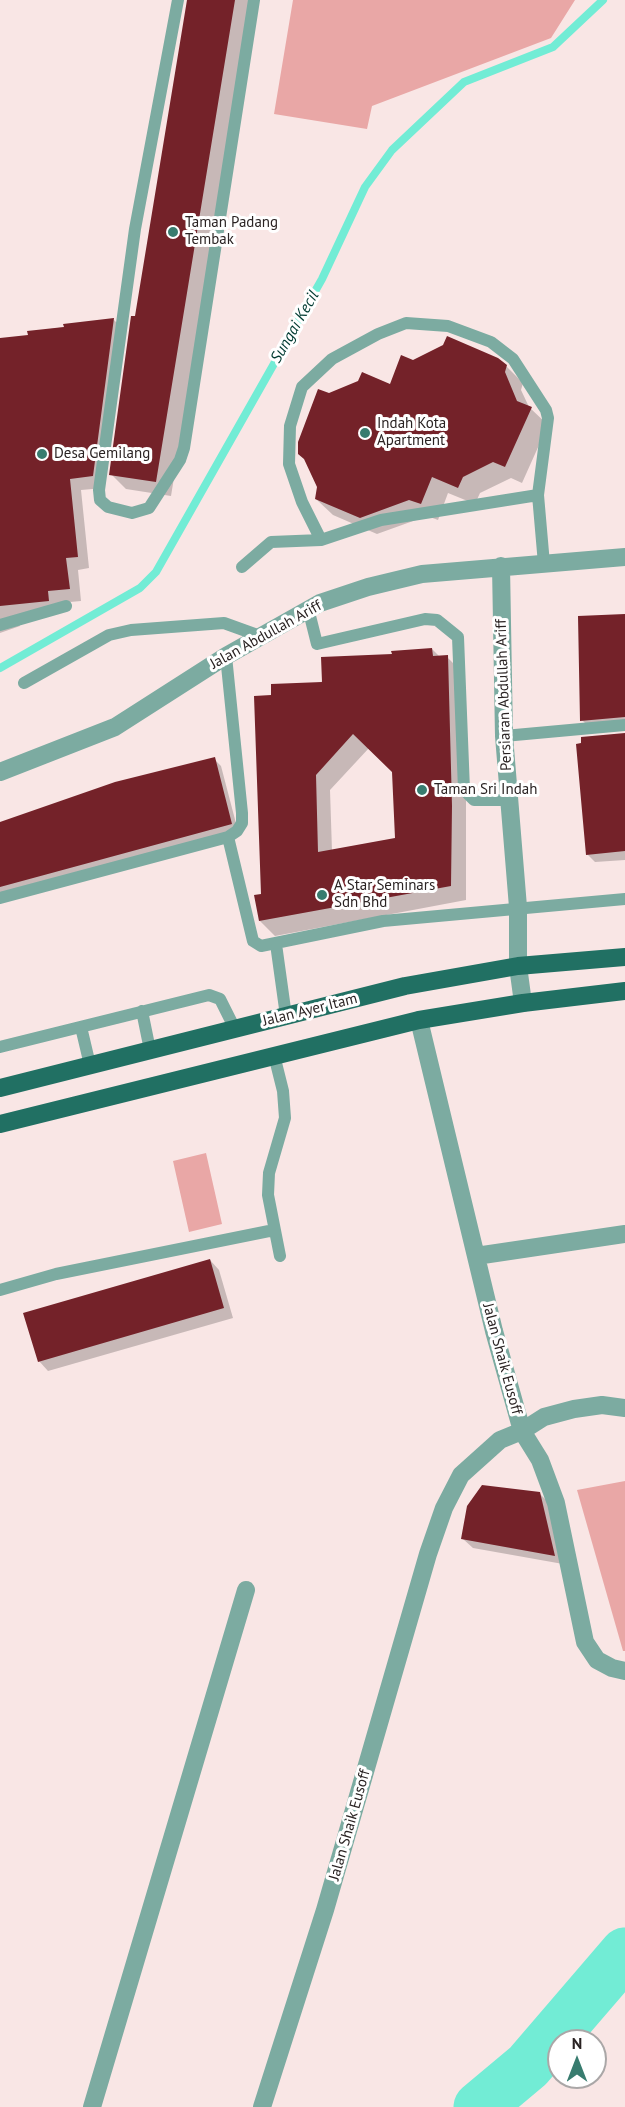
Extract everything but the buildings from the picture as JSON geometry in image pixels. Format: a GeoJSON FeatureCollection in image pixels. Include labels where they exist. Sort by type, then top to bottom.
{"type":"FeatureCollection","features":[{"type":"Feature","properties":{"kind":"main road","name":"Jalan Ayer Itam"},"geometry":{"type":"LineString","coordinates":[[0,1088],[405,986],[518,966],[625,957]]}},
{"type":"Feature","properties":{"kind":"main road"},"geometry":{"type":"LineString","coordinates":[[0,1124],[419,1020],[523,1003],[625,991]]}},
{"type":"Feature","properties":{"kind":"street","name":"Jalan Abdullah Ariff"},"geometry":{"type":"LineString","coordinates":[[0,772],[116,727],[226,656],[308,608],[368,587],[422,574],[625,557]]}},
{"type":"Feature","properties":{"kind":"street","name":"Persiaran Abdullah Ariff"},"geometry":{"type":"LineString","coordinates":[[501,566],[504,736],[518,907],[518,966],[523,1003]]}},
{"type":"Feature","properties":{"kind":"street","name":"Jalan Shaik Eusoff"},"geometry":{"type":"LineString","coordinates":[[419,1020],[476,1256],[522,1431],[540,1460],[556,1503],[585,1642],[597,1660],[612,1668],[625,1671]]}},
{"type":"Feature","properties":{"kind":"street"},"geometry":{"type":"LineString","coordinates":[[476,1256],[625,1234]]}},
{"type":"Feature","properties":{"kind":"street"},"geometry":{"type":"LineString","coordinates":[[522,1431],[543,1417],[574,1409],[602,1405],[625,1408]]}},
{"type":"Feature","properties":{"kind":"street","name":"Jalan Shaik Eusoff"},"geometry":{"type":"LineString","coordinates":[[262,2107],[325,1910],[428,1554],[444,1508],[461,1475],[500,1440],[522,1431]]}},
{"type":"Feature","properties":{"kind":"street"},"geometry":{"type":"LineString","coordinates":[[92,2107],[246,1590]]}},
{"type":"Feature","properties":{"kind":"lane"},"geometry":{"type":"LineString","coordinates":[[178,0],[135,229],[99,490],[100,500],[108,507],[132,513],[149,508],[180,460],[184,448],[254,0]]}},
{"type":"Feature","properties":{"kind":"lane"},"geometry":{"type":"LineString","coordinates":[[321,540],[302,502],[289,464],[290,426],[302,387],[332,359],[378,334],[406,323],[448,326],[491,342],[513,358],[546,410],[548,418],[538,495],[543,564]]}},
{"type":"Feature","properties":{"kind":"lane"},"geometry":{"type":"LineString","coordinates":[[242,567],[271,542],[321,540],[381,520],[538,495]]}},
{"type":"Feature","properties":{"kind":"lane"},"geometry":{"type":"LineString","coordinates":[[0,626],[66,606]]}},
{"type":"Feature","properties":{"kind":"lane"},"geometry":{"type":"LineString","coordinates":[[308,608],[317,644],[425,619],[437,620],[458,637],[464,790],[474,800],[508,800]]}},
{"type":"Feature","properties":{"kind":"lane"},"geometry":{"type":"LineString","coordinates":[[24,683],[109,635],[131,630],[224,623],[260,636]]}},
{"type":"Feature","properties":{"kind":"lane"},"geometry":{"type":"LineString","coordinates":[[0,898],[228,837],[242,823],[226,656]]}},
{"type":"Feature","properties":{"kind":"lane"},"geometry":{"type":"LineString","coordinates":[[504,736],[625,725]]}},
{"type":"Feature","properties":{"kind":"lane"},"geometry":{"type":"LineString","coordinates":[[228,837],[253,941],[261,946],[383,921],[625,899]]}},
{"type":"Feature","properties":{"kind":"lane"},"geometry":{"type":"LineString","coordinates":[[276,944],[286,1016]]}},
{"type":"Feature","properties":{"kind":"lane"},"geometry":{"type":"LineString","coordinates":[[0,1047],[215,994],[236,1029]]}},
{"type":"Feature","properties":{"kind":"lane"},"geometry":{"type":"LineString","coordinates":[[142,1011],[150,1050]]}},
{"type":"Feature","properties":{"kind":"lane"},"geometry":{"type":"LineString","coordinates":[[81,1027],[90,1065]]}},
{"type":"Feature","properties":{"kind":"lane"},"geometry":{"type":"LineString","coordinates":[[274,1055],[285,1110],[270,1173],[268,1195],[280,1256]]}},
{"type":"Feature","properties":{"kind":"lane"},"geometry":{"type":"LineString","coordinates":[[0,1290],[56,1274],[274,1230]]}},
{"type":"Feature","properties":{"kind":"shaded area"},"geometry":{"type":"Polygon","coordinates":[[[293,0],[575,0],[551,38],[372,106],[367,129],[274,114],[293,0]]]}},
{"type":"Feature","properties":{"kind":"shaded area"},"geometry":{"type":"Polygon","coordinates":[[[206,1153],[222,1224],[189,1232],[173,1161],[206,1153]]]}},
{"type":"Feature","properties":{"kind":"shaded area"},"geometry":{"type":"Polygon","coordinates":[[[625,1481],[625,1651],[623,1651],[577,1490],[625,1481]]]}},
{"type":"Feature","properties":{"kind":"waterway","name":"Sungai Kecil"},"geometry":{"type":"LineString","coordinates":[[0,668],[140,588],[156,572],[322,279],[365,187],[392,150],[464,82],[553,47],[603,0]]}},
{"type":"Feature","properties":{"kind":"waterway"},"geometry":{"type":"LineString","coordinates":[[479,2107],[528,2066],[625,1953]]}},
{"type":"Feature","properties":{"kind":"place","name":"Taman Padang Tembak"},"geometry":{"type":"Point","coordinates":[173,232]}},
{"type":"Feature","properties":{"kind":"place","name":"Indah Kota Apartment"},"geometry":{"type":"Point","coordinates":[365,433]}},
{"type":"Feature","properties":{"kind":"place","name":"Desa Gemilang"},"geometry":{"type":"Point","coordinates":[42,454]}},
{"type":"Feature","properties":{"kind":"place","name":"Taman Sri Indah"},"geometry":{"type":"Point","coordinates":[422,790]}},
{"type":"Feature","properties":{"kind":"place","name":"A Star Seminars Sdn Bhd"},"geometry":{"type":"Point","coordinates":[322,895]}}]}
